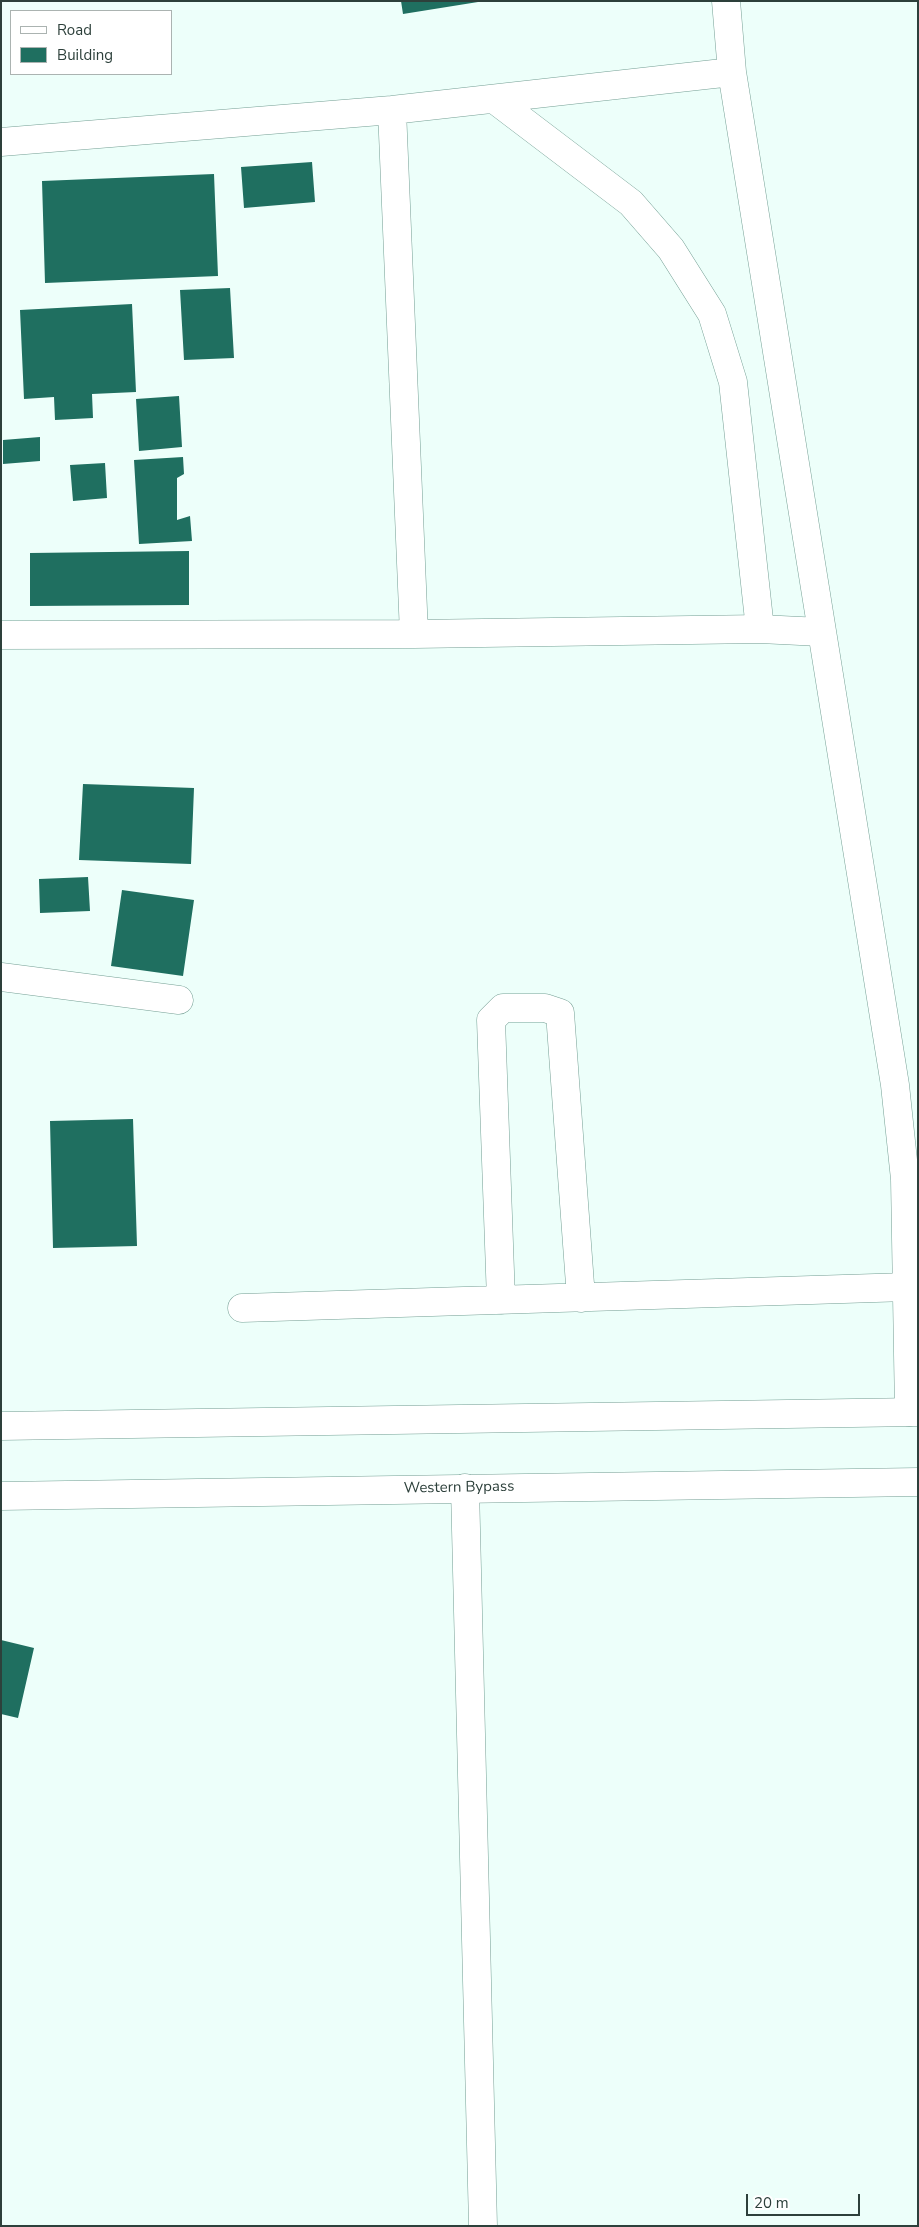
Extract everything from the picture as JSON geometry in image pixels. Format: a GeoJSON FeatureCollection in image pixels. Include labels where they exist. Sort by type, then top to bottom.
{"type":"FeatureCollection","features":[{"type":"Feature","properties":{"kind":"street"},"geometry":{"type":"LineString","coordinates":[[1,1426],[913,1412],[907,1287],[905,1179],[895,1085],[732,72],[726,1]]}},
{"type":"Feature","properties":{"kind":"street"},"geometry":{"type":"LineString","coordinates":[[1,142],[392,110],[732,72]]}},
{"type":"Feature","properties":{"kind":"street"},"geometry":{"type":"LineString","coordinates":[[494,99],[631,203],[671,249],[712,314],[733,382],[760,629]]}},
{"type":"Feature","properties":{"kind":"street"},"geometry":{"type":"LineString","coordinates":[[392,110],[414,634]]}},
{"type":"Feature","properties":{"kind":"street"},"geometry":{"type":"LineString","coordinates":[[1,635],[414,634],[760,629],[821,632]]}},
{"type":"Feature","properties":{"kind":"street"},"geometry":{"type":"LineString","coordinates":[[1,977],[179,1000]]}},
{"type":"Feature","properties":{"kind":"street"},"geometry":{"type":"LineString","coordinates":[[501,1300],[491,1020],[503,1008],[545,1008],[560,1013],[581,1298]]}},
{"type":"Feature","properties":{"kind":"street"},"geometry":{"type":"LineString","coordinates":[[242,1308],[907,1287]]}},
{"type":"Feature","properties":{"kind":"street","name":"Western Bypass"},"geometry":{"type":"LineString","coordinates":[[1,1496],[918,1482]]}},
{"type":"Feature","properties":{"kind":"street"},"geometry":{"type":"LineString","coordinates":[[465,1488],[483,2226]]}},
{"type":"Feature","properties":{"kind":"building"},"geometry":{"type":"Polygon","coordinates":[[[401,1],[477,1],[478,2],[403,14],[401,1]]]}},
{"type":"Feature","properties":{"kind":"building"},"geometry":{"type":"Polygon","coordinates":[[[312,162],[315,202],[244,208],[241,167],[312,162]]]}},
{"type":"Feature","properties":{"kind":"building"},"geometry":{"type":"Polygon","coordinates":[[[214,174],[218,276],[45,283],[42,181],[214,174]]]}},
{"type":"Feature","properties":{"kind":"building"},"geometry":{"type":"Polygon","coordinates":[[[230,288],[234,358],[184,360],[180,290],[230,288]]]}},
{"type":"Feature","properties":{"kind":"building"},"geometry":{"type":"Polygon","coordinates":[[[132,304],[136,392],[92,394],[93,418],[55,420],[54,397],[24,399],[20,310],[132,304]]]}},
{"type":"Feature","properties":{"kind":"building"},"geometry":{"type":"Polygon","coordinates":[[[179,396],[182,447],[139,451],[136,399],[179,396]]]}},
{"type":"Feature","properties":{"kind":"building"},"geometry":{"type":"Polygon","coordinates":[[[40,437],[40,461],[3,464],[3,440],[40,437]]]}},
{"type":"Feature","properties":{"kind":"building"},"geometry":{"type":"Polygon","coordinates":[[[183,457],[184,474],[177,478],[177,520],[190,516],[192,541],[139,544],[134,460],[183,457]]]}},
{"type":"Feature","properties":{"kind":"building"},"geometry":{"type":"Polygon","coordinates":[[[105,463],[107,498],[73,501],[70,465],[105,463]]]}},
{"type":"Feature","properties":{"kind":"building"},"geometry":{"type":"Polygon","coordinates":[[[189,551],[189,605],[30,606],[30,553],[189,551]]]}},
{"type":"Feature","properties":{"kind":"building"},"geometry":{"type":"Polygon","coordinates":[[[83,784],[194,788],[191,864],[79,860],[83,784]]]}},
{"type":"Feature","properties":{"kind":"building"},"geometry":{"type":"Polygon","coordinates":[[[88,877],[90,911],[40,913],[39,879],[88,877]]]}},
{"type":"Feature","properties":{"kind":"building"},"geometry":{"type":"Polygon","coordinates":[[[122,890],[194,900],[183,976],[111,966],[122,890]]]}},
{"type":"Feature","properties":{"kind":"building"},"geometry":{"type":"Polygon","coordinates":[[[133,1119],[137,1246],[53,1248],[50,1121],[133,1119]]]}},
{"type":"Feature","properties":{"kind":"building"},"geometry":{"type":"Polygon","coordinates":[[[1,1640],[34,1648],[18,1718],[1,1714],[1,1640]]]}}]}
